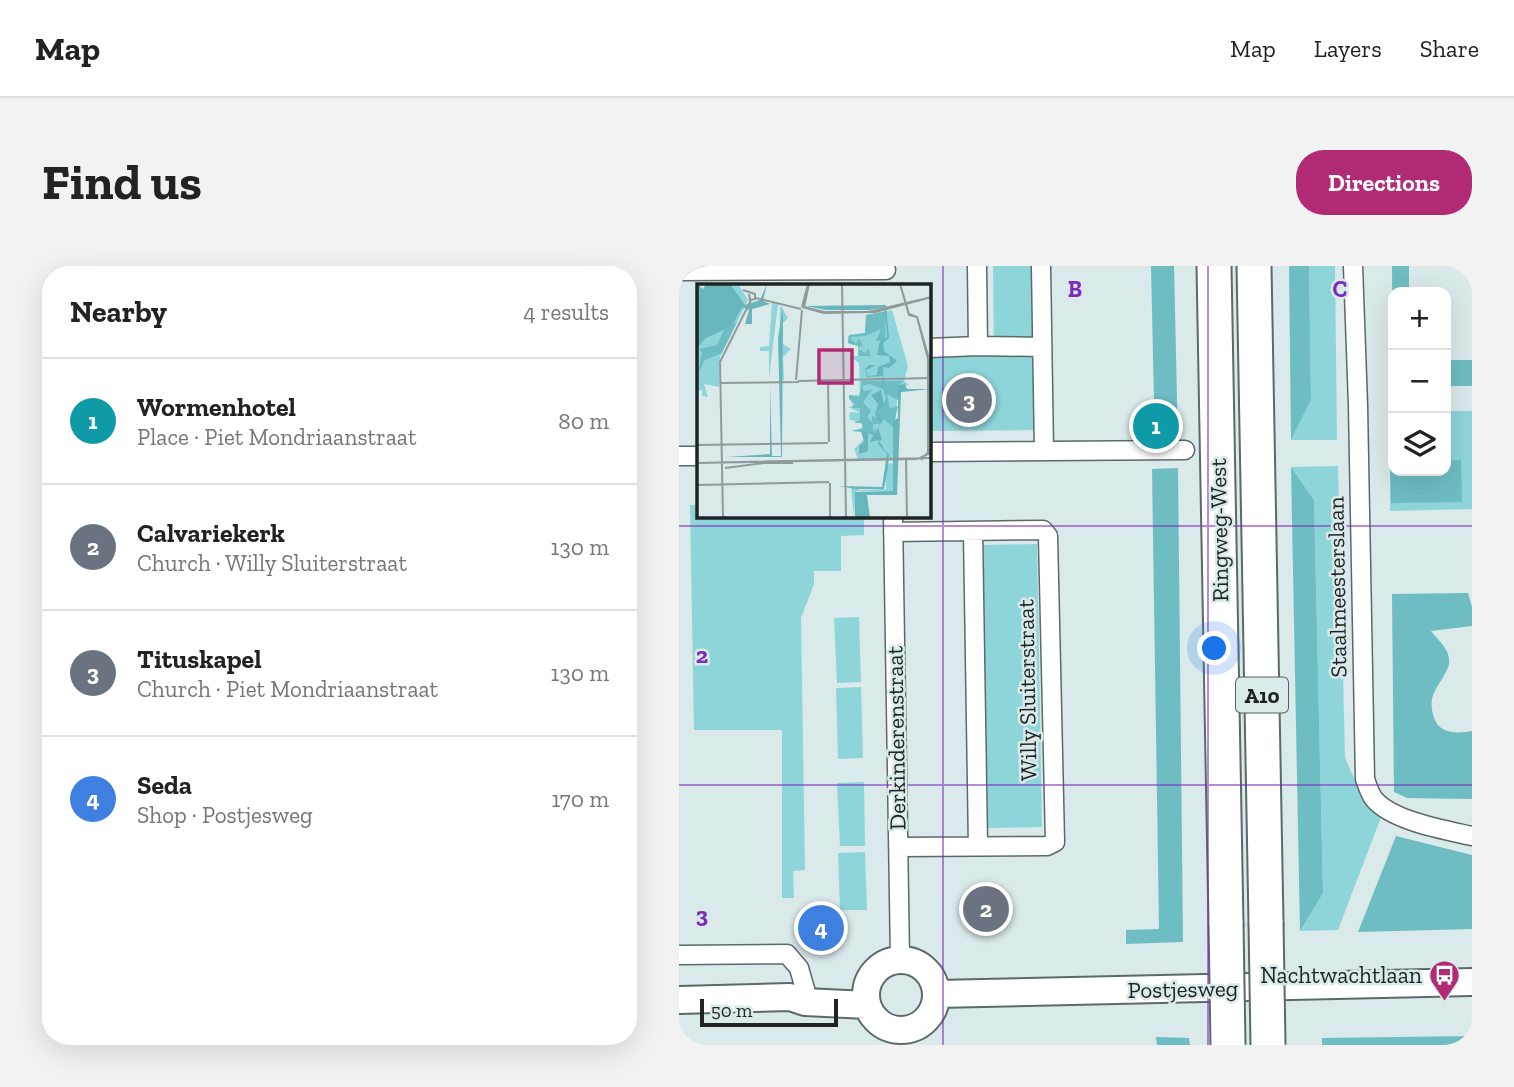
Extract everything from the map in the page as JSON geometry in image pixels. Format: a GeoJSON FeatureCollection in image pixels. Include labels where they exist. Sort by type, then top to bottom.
{"type":"FeatureCollection","features":[{"type":"Feature","properties":{"kind":"highway","name":"Ringweg-West"},"geometry":{"type":"LineString","coordinates":[[1214,266],[1228,1045]]}},
{"type":"Feature","properties":{"kind":"highway","name":"Ringweg-West"},"geometry":{"type":"LineString","coordinates":[[1254,266],[1268,1045]]}},
{"type":"Feature","properties":{"kind":"street"},"geometry":{"type":"LineString","coordinates":[[977,266],[978,346]]}},
{"type":"Feature","properties":{"kind":"street"},"geometry":{"type":"LineString","coordinates":[[1041,266],[1044,451]]}},
{"type":"Feature","properties":{"kind":"street","name":"Staalmeesterslaan"},"geometry":{"type":"LineString","coordinates":[[1353,266],[1359,405],[1364,779],[1374,799],[1397,815],[1472,836]]}},
{"type":"Feature","properties":{"kind":"street"},"geometry":{"type":"LineString","coordinates":[[679,271],[774,268],[886,274]]}},
{"type":"Feature","properties":{"kind":"street"},"geometry":{"type":"LineString","coordinates":[[931,348],[1042,347]]}},
{"type":"Feature","properties":{"kind":"street"},"geometry":{"type":"LineString","coordinates":[[931,452],[1185,450]]}},
{"type":"Feature","properties":{"kind":"street"},"geometry":{"type":"LineString","coordinates":[[679,456],[697,456]]}},
{"type":"Feature","properties":{"kind":"street","name":"Willy Sluiterstraat"},"geometry":{"type":"LineString","coordinates":[[893,524],[974,531],[1043,530],[1048,536],[1055,842],[1047,846],[898,847]]}},
{"type":"Feature","properties":{"kind":"street","name":"Derkinderenstraat"},"geometry":{"type":"LineString","coordinates":[[893,524],[900,960]]}},
{"type":"Feature","properties":{"kind":"street"},"geometry":{"type":"LineString","coordinates":[[974,531],[978,846]]}},
{"type":"Feature","properties":{"kind":"street"},"geometry":{"type":"LineString","coordinates":[[679,955],[787,954],[799,968],[797,993]]}},
{"type":"Feature","properties":{"kind":"street"},"geometry":{"type":"LineString","coordinates":[[900,960],[914,962],[925,970],[933,981],[937,994],[930,1016],[900,1038],[878,1022],[867,995],[874,973],[886,963],[900,960]]}},
{"type":"Feature","properties":{"kind":"street","name":"Postjesweg"},"geometry":{"type":"LineString","coordinates":[[937,994],[1472,982]]}},
{"type":"Feature","properties":{"kind":"street"},"geometry":{"type":"LineString","coordinates":[[679,1000],[797,993],[867,995]]}},
{"type":"Feature","properties":{"kind":"shaded area"},"geometry":{"type":"Polygon","coordinates":[[[993,266],[1031,266],[1034,430],[931,431],[931,356],[994,355],[993,266]]]}},
{"type":"Feature","properties":{"kind":"shaded area"},"geometry":{"type":"Polygon","coordinates":[[[1151,266],[1174,266],[1178,442],[1154,401],[1151,266]]]}},
{"type":"Feature","properties":{"kind":"shaded area"},"geometry":{"type":"Polygon","coordinates":[[[1289,266],[1309,266],[1311,400],[1291,440],[1289,266]]]}},
{"type":"Feature","properties":{"kind":"shaded area"},"geometry":{"type":"Polygon","coordinates":[[[1309,266],[1335,266],[1337,440],[1291,440],[1311,400],[1309,266]]]}},
{"type":"Feature","properties":{"kind":"shaded area"},"geometry":{"type":"Polygon","coordinates":[[[1392,266],[1409,266],[1409,287],[1392,287],[1392,266]]]}},
{"type":"Feature","properties":{"kind":"shaded area"},"geometry":{"type":"Polygon","coordinates":[[[1451,360],[1472,360],[1472,386],[1451,386],[1451,360]]]}},
{"type":"Feature","properties":{"kind":"shaded area"},"geometry":{"type":"Polygon","coordinates":[[[1451,411],[1472,411],[1472,509],[1390,511],[1390,476],[1451,476],[1451,411]]]}},
{"type":"Feature","properties":{"kind":"shaded area"},"geometry":{"type":"Polygon","coordinates":[[[1461,460],[1462,502],[1391,503],[1390,476],[1451,476],[1451,461],[1461,460]]]}},
{"type":"Feature","properties":{"kind":"shaded area"},"geometry":{"type":"Polygon","coordinates":[[[1338,466],[1345,757],[1360,787],[1383,812],[1338,930],[1300,931],[1323,892],[1314,500],[1291,467],[1338,466]]]}},
{"type":"Feature","properties":{"kind":"shaded area"},"geometry":{"type":"Polygon","coordinates":[[[1291,467],[1314,500],[1323,893],[1300,931],[1291,467]]]}},
{"type":"Feature","properties":{"kind":"shaded area"},"geometry":{"type":"Polygon","coordinates":[[[1178,468],[1183,942],[1126,944],[1126,930],[1159,929],[1152,469],[1178,468]]]}},
{"type":"Feature","properties":{"kind":"shaded area"},"geometry":{"type":"Polygon","coordinates":[[[690,505],[697,505],[697,518],[864,518],[864,535],[841,536],[841,571],[814,571],[814,584],[801,618],[805,870],[793,871],[794,898],[782,898],[782,730],[694,730],[690,505]]]}},
{"type":"Feature","properties":{"kind":"shaded area"},"geometry":{"type":"Polygon","coordinates":[[[1037,544],[1042,827],[988,828],[983,545],[1037,544]]]}},
{"type":"Feature","properties":{"kind":"shaded area"},"geometry":{"type":"Polygon","coordinates":[[[1468,593],[1472,607],[1472,626],[1431,631],[1449,659],[1446,671],[1433,695],[1432,711],[1435,721],[1443,729],[1454,732],[1472,731],[1472,799],[1407,798],[1394,792],[1392,594],[1468,593]]]}},
{"type":"Feature","properties":{"kind":"shaded area"},"geometry":{"type":"Polygon","coordinates":[[[859,617],[861,682],[837,683],[834,618],[859,617]]]}},
{"type":"Feature","properties":{"kind":"shaded area"},"geometry":{"type":"Polygon","coordinates":[[[861,687],[863,758],[838,759],[836,688],[861,687]]]}},
{"type":"Feature","properties":{"kind":"shaded area"},"geometry":{"type":"Polygon","coordinates":[[[864,782],[865,846],[840,846],[837,783],[864,782]]]}},
{"type":"Feature","properties":{"kind":"shaded area"},"geometry":{"type":"Polygon","coordinates":[[[1396,836],[1472,855],[1472,929],[1358,932],[1396,836]]]}},
{"type":"Feature","properties":{"kind":"shaded area"},"geometry":{"type":"Polygon","coordinates":[[[865,852],[867,910],[840,910],[838,853],[865,852]]]}},
{"type":"Feature","properties":{"kind":"shaded area"},"geometry":{"type":"Polygon","coordinates":[[[1472,1036],[1472,1045],[1322,1045],[1322,1038],[1472,1036]]]}},
{"type":"Feature","properties":{"kind":"shaded area"},"geometry":{"type":"Polygon","coordinates":[[[1156,1037],[1189,1038],[1190,1045],[1157,1045],[1156,1037]]]}},
{"type":"Feature","properties":{"kind":"place","name":"Tituskapel"},"geometry":{"type":"Point","coordinates":[969,400]}},
{"type":"Feature","properties":{"kind":"place","name":"Wormenhotel"},"geometry":{"type":"Point","coordinates":[1156,426]}},
{"type":"Feature","properties":{"kind":"place","name":"Calvariekerk"},"geometry":{"type":"Point","coordinates":[986,909]}},
{"type":"Feature","properties":{"kind":"place","name":"Seda"},"geometry":{"type":"Point","coordinates":[821,928]}},
{"type":"Feature","properties":{"kind":"place","name":"Nachtwachtlaan"},"geometry":{"type":"Point","coordinates":[1445,1002]}}]}
